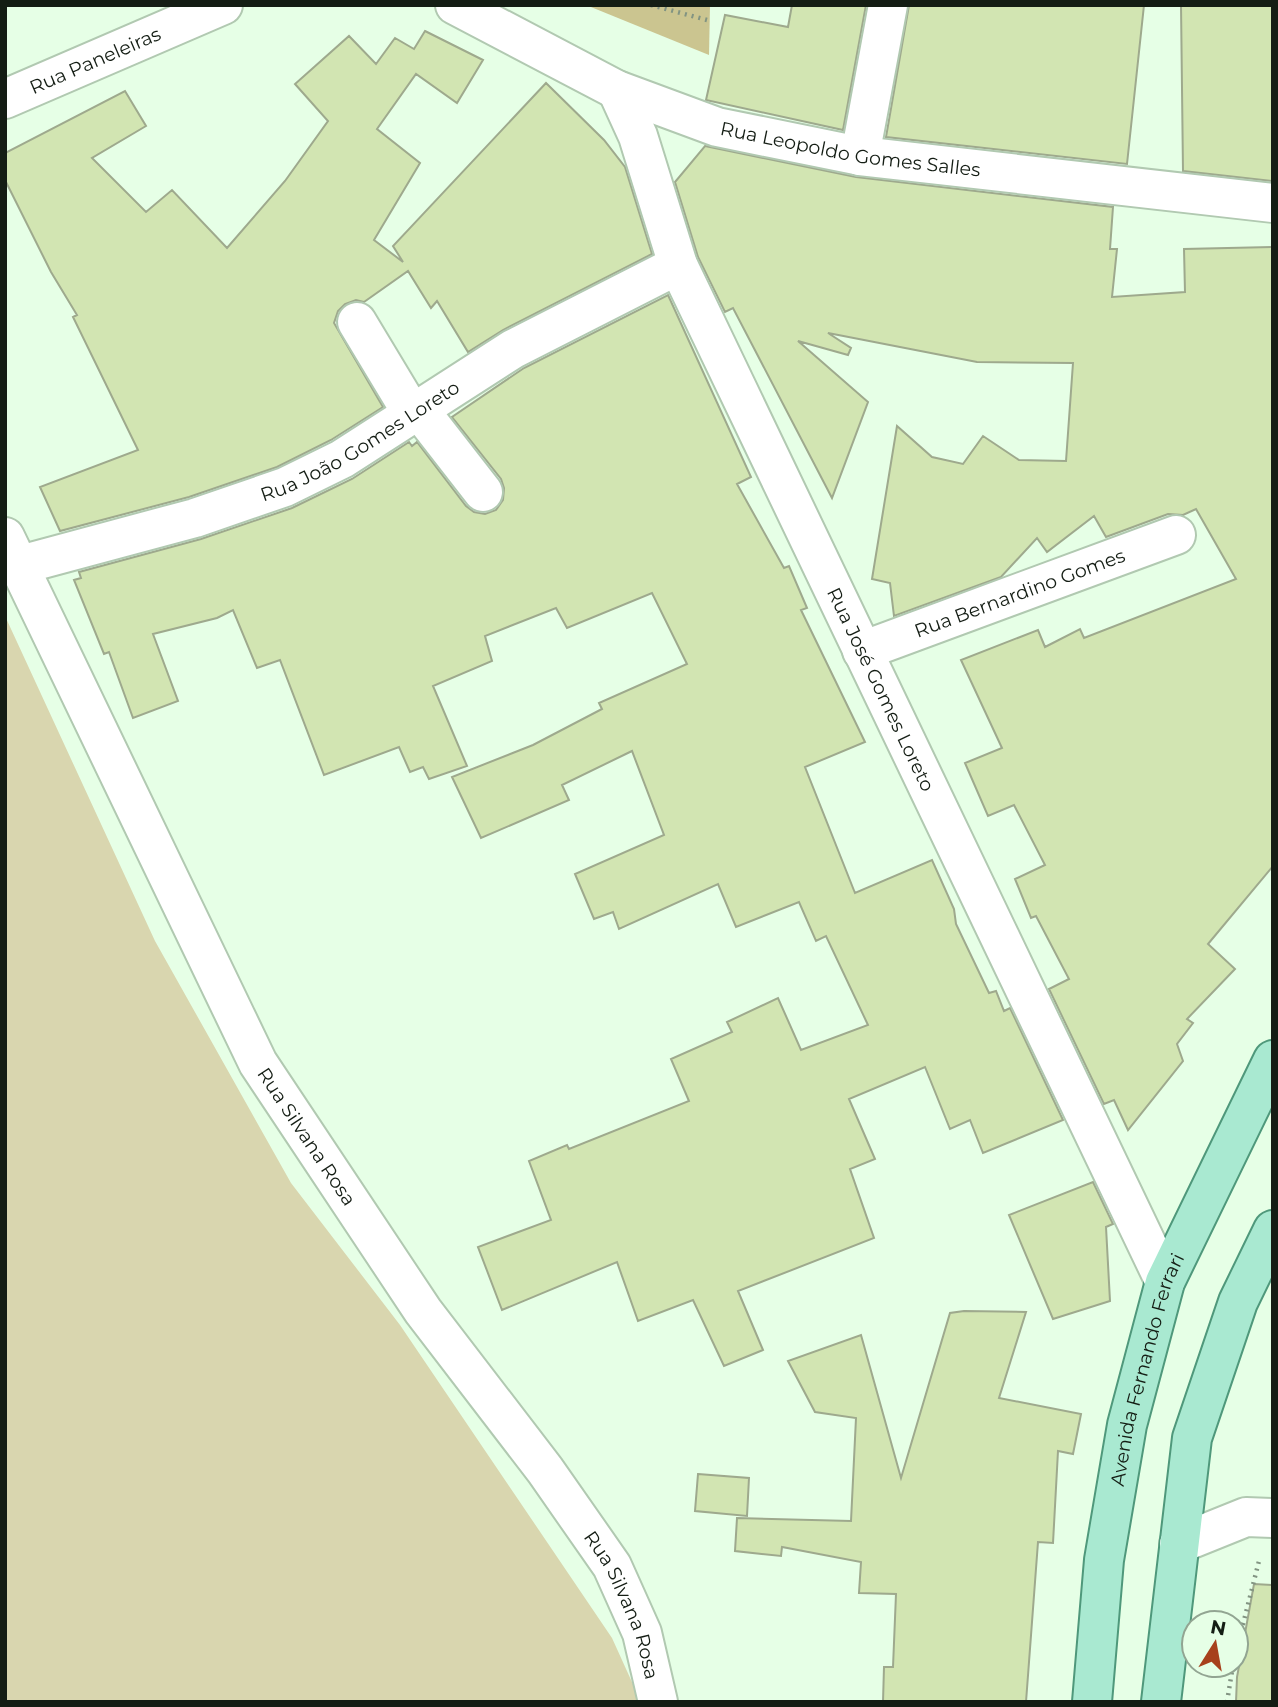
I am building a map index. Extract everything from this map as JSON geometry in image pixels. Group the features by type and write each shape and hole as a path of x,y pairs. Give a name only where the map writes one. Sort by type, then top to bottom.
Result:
{"main road":[{"name":"Avenida Fernando Ferrari","path":"1092,1702 1104,1560 1127,1425 1164,1282 1273,1060"},
{"path":"1161,1702 1192,1438 1238,1302 1273,1230"}],"street":[{"name":"Rua Paneleiras","path":"5,99 223,5"},
{"name":"Rua Leopoldo Gomes Salles","path":"455,5 617,90 718,127 860,156 1273,203"},
{"path":"860,156 888,5"},
{"name":"Rua José Gomes Loreto","path":"617,90 638,136 678,265 1164,1282"},
{"name":"Rua João Gomes Loreto","path":"13,551 195,518 285,487 342,459 513,349 678,265"},
{"path":"357,322 416,413 483,492"},
{"name":"Rua Bernardino Gomes","path":"862,651 1175,535"},
{"name":"Rua Silvana Rosa","path":"13,551 257,1063 423,1311 545,1469 612,1566 642,1633 658,1702"},
{"path":"1179,1544 1246,1517 1271,1518"}],"path":[{"path":"651,5 707,20"},
{"path":"1247,1609 1271,1518"},
{"path":"1227,1702 1231,1679"}],"shaded area":[{"path":"586,5 710,5 709,55"},
{"path":"5,616 155,941 291,1183 400,1325 612,1638 641,1702 5,1702"}],"building":[{"path":"792,5 866,5 843,130 706,100 725,15 788,27"},
{"path":"909,5 1144,5 1127,164 886,137"},
{"path":"1181,5 1273,5 1273,181 1183,171"},
{"path":"425,31 483,60 457,103 416,74 377,129 420,163 374,240 403,262 393,246 546,83 604,140 625,167 652,254 503,330 468,352 437,301 431,308 408,271 364,302 356,300 345,304 338,311 334,323 383,407 331,440 277,467 189,497 60,531 40,487 138,450 73,317 77,315 51,272 5,180 5,153 125,91 146,126 92,158 146,212 172,190 227,248 285,181 328,121 295,84 349,36 376,64 395,38 414,49"},
{"path":"705,146 856,177 1113,207 1110,249 1117,249 1112,297 1185,292 1184,249 1273,247 1273,866 1208,944 1235,969 1187,1019 1193,1023 1177,1044 1183,1061 1128,1130 1114,1100 1104,1104 1049,989 1069,979 1036,916 1031,918 1015,879 1045,865 1014,805 988,816 965,763 1002,748 961,660 1038,630 1045,647 1080,629 1084,638 1236,579 1196,509 1183,515 1168,514 1106,537 1094,516 1047,552 1037,538 1001,577 894,616 890,583 872,579 897,426 932,457 963,464 983,436 1019,460 1066,461 1073,363 977,362 828,333 851,348 848,355 798,341 868,402 832,498 733,308 725,312 698,257 675,182"},
{"path":"668,295 751,477 737,484 784,568 789,566 807,608 801,610 865,742 805,767 855,893 932,860 954,909 956,924 989,993 996,991 1004,1011 1010,1008 1063,1120 983,1153 970,1120 950,1129 925,1067 849,1099 875,1159 850,1169 874,1238 738,1291 763,1350 724,1366 693,1300 638,1321 617,1262 502,1310 478,1247 551,1220 529,1161 567,1145 569,1149 689,1101 671,1059 732,1032 727,1022 778,998 801,1050 868,1025 826,936 816,941 799,902 736,927 718,884 619,929 613,912 594,919 575,874 664,835 632,751 562,785 569,800 481,838 452,777 533,745 602,709 599,703 687,664 652,593 567,628 556,608 485,636 492,661 433,686 467,766 429,779 423,767 410,772 399,747 324,775 280,660 257,668 233,610 217,618 153,634 178,701 133,718 109,652 104,654 74,580 81,578 79,572 201,539 292,508 352,479 409,442 412,446 417,442 466,506 474,512 485,514 496,510 503,500 504,488 501,479 452,417 524,368"},
{"path":"1093,1182 1113,1224 1106,1227 1110,1301 1053,1319 1009,1215"},
{"path":"1026,1312 999,1398 1081,1414 1073,1454 1058,1451 1053,1543 1038,1542 1026,1702 883,1702 884,1667 893,1667 896,1594 859,1593 861,1562 782,1547 781,1556 735,1551 737,1518 851,1521 856,1418 815,1412 788,1361 861,1335 901,1478 950,1313"},
{"path":"698,1474 749,1478 747,1516 695,1511"},
{"path":"1254,1584 1273,1585 1273,1702 1236,1702 1237,1679 1250,1679 1249,1609"}]}
